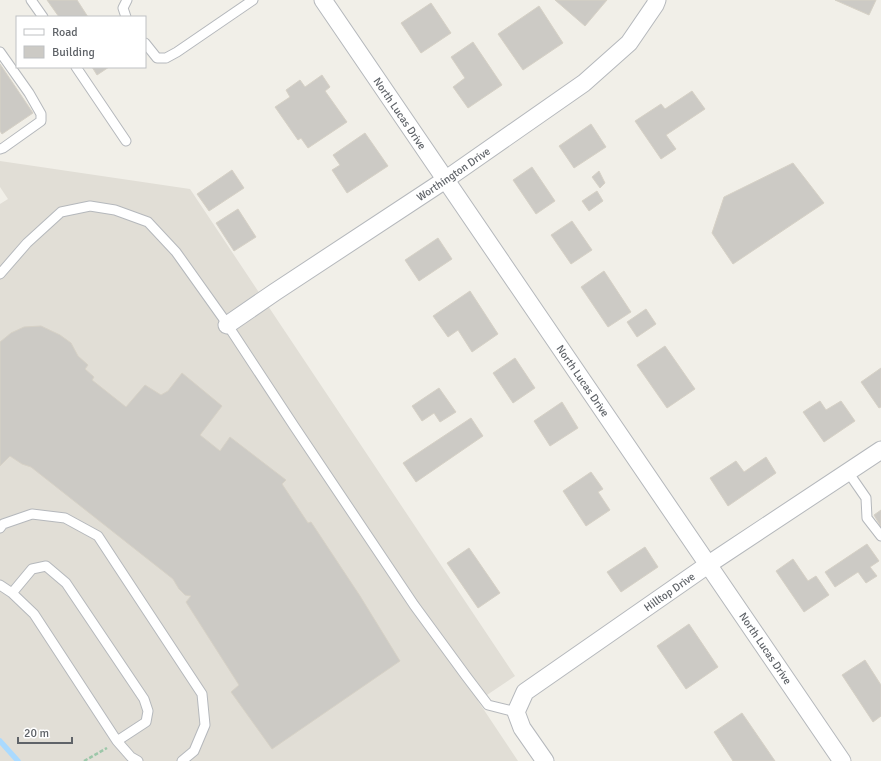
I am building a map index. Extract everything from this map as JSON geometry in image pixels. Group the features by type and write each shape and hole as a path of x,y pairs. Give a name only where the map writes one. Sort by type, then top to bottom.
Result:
{"street":[{"name":"North Lucas Drive","path":"323,0 842,761"},
{"name":"Worthington Drive","path":"227,325 445,180 587,80 629,43 657,0"},
{"name":"Hilltop Drive","path":"516,712 525,692 709,564 881,450"},
{"path":"516,712 522,728 546,761"}],"lane":[{"path":"31,0 42,16"},
{"path":"126,16 123,8 127,0"},
{"path":"146,44 157,58 166,58 253,0"},
{"path":"0,52 29,93 41,114 41,121 0,149"},
{"path":"77,68 126,141"},
{"path":"0,274 27,243 61,212 90,206 115,210 148,222 176,252 227,325 409,598 466,676 488,705 516,712"},
{"path":"848,472 866,498 867,518 881,536"},
{"path":"0,528 3,524 32,514 65,518 98,536 202,694 205,725 194,751 182,761"},
{"path":"12,593 32,569 46,566 66,583 144,698 148,711 146,722 117,741"},
{"path":"0,585 12,593 34,614 117,741 131,758 138,761"}],"path":[{"path":"84,761 117,741"}],"shaded area":[{"path":"0,161 190,189 515,676 478,701 518,761 0,761 0,204 8,199 0,187"}],"building":[{"path":"47,0 77,0 87,16 58,16"},
{"path":"555,0 607,0 585,26"},
{"path":"835,0 876,0 869,15"},
{"path":"431,3 451,33 421,53 401,23"},
{"path":"539,6 563,43 523,70 498,34"},
{"path":"473,42 502,85 468,108 453,87 465,78 451,57"},
{"path":"0,64 33,113 2,134 0,131"},
{"path":"93,68 108,68 97,75"},
{"path":"322,75 330,87 325,91 347,122 308,148 301,138 298,140 275,107 290,97 286,90 300,80 305,87"},
{"path":"692,91 705,109 666,135 676,149 661,159 635,121 661,104 665,109"},
{"path":"591,124 606,147 574,168 559,146"},
{"path":"365,133 388,166 347,193 332,170 340,165 333,155"},
{"path":"793,163 824,203 733,264 712,233 724,197"},
{"path":"532,167 555,201 536,214 513,180"},
{"path":"232,170 244,188 209,211 197,194"},
{"path":"599,171 605,183 600,188 592,177"},
{"path":"597,191 603,201 589,211 582,201"},
{"path":"238,209 256,237 234,251 216,223"},
{"path":"572,221 592,250 571,264 551,235"},
{"path":"438,238 452,259 419,281 405,260"},
{"path":"604,271 631,312 608,327 581,287"},
{"path":"470,291 498,334 472,352 458,330 448,337 433,316"},
{"path":"646,309 656,324 637,337 627,322"},
{"path":"41,326 60,335 71,343 78,356 88,365 85,369 94,377 92,380 126,407 145,385 161,395 168,391 182,373 222,406 200,435 220,451 230,437 286,480 282,484 308,523 311,522 360,596 400,661 272,749 231,692 239,685 186,602 191,596 185,595 173,579 31,467 22,464 10,456 0,466 0,342 11,333 24,327"},
{"path":"665,346 695,389 667,408 637,365"},
{"path":"515,358 535,388 513,403 493,373"},
{"path":"881,368 881,407 879,408 861,382"},
{"path":"439,388 456,412 440,422 434,413 422,421 412,406"},
{"path":"820,401 826,410 841,401 855,421 824,442 803,412"},
{"path":"562,402 578,428 550,446 534,421"},
{"path":"471,418 483,436 416,482 403,463"},
{"path":"766,457 776,473 728,506 710,478 736,461 744,472"},
{"path":"591,472 603,489 598,492 610,510 586,526 563,491"},
{"path":"881,510 881,527 874,515"},
{"path":"867,544 879,561 870,567 877,576 866,583 858,572 835,587 825,572"},
{"path":"645,547 658,567 621,592 607,572"},
{"path":"469,548 500,593 478,608 447,563"},
{"path":"793,559 808,581 816,576 829,595 804,612 776,571"},
{"path":"689,624 718,667 686,689 657,646"},
{"path":"865,660 881,685 881,716 873,722 842,675"},
{"path":"742,713 775,761 733,761 714,732"}],"waterway":[{"path":"0,741 18,761"}]}
